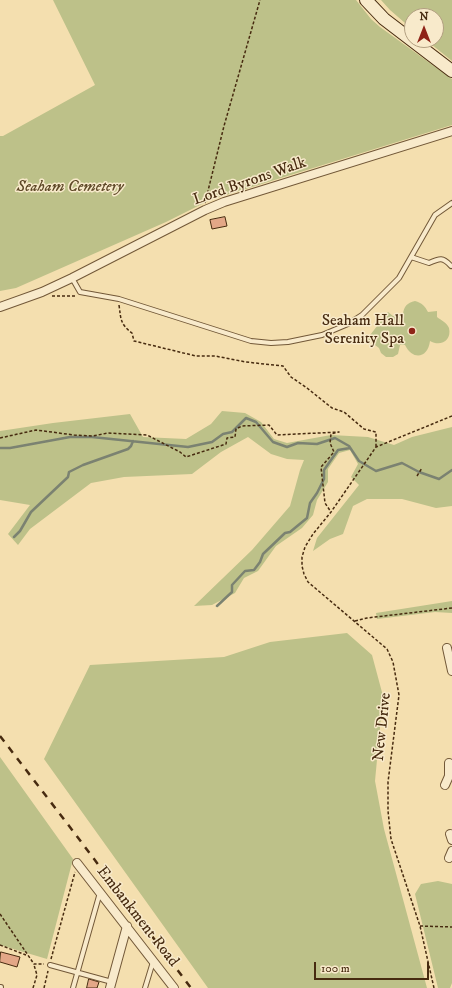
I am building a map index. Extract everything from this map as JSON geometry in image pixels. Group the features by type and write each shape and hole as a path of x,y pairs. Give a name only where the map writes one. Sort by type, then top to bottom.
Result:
{"main road":[{"path":"366,0 384,20 452,71"}],"street":[{"name":"Lord Byrons Walk","path":"0,307 42,292 72,278 205,210 224,202 452,131"},
{"path":"447,648 452,668"},
{"path":"445,785 451,777 448,763"},
{"name":"Embankment Road","path":"77,864 174,988"},
{"path":"111,985 127,926"}],"lane":[{"path":"72,278 80,292 119,299 251,342 288,342 322,335 348,324 362,315 399,278 435,215 452,203"},
{"path":"411,258 429,263 436,259 442,259 451,266"},
{"path":"73,988 101,893"},
{"path":"145,988 154,962"},
{"path":"50,965 77,972 111,985"}],"path":[{"path":"205,210 204,204 224,126 260,0"},
{"path":"42,292 48,297 79,296"},
{"path":"119,303 121,322 132,332 134,341 196,356 215,356 246,362 283,366 291,377 332,408 344,412 364,429 376,432 376,447 452,416"},
{"path":"0,438 36,430 93,436 108,433 147,435 180,452 186,457 226,444 227,438 235,437 236,429 242,426 269,424 277,435 339,432 331,434 330,443 334,452 321,467 325,502 331,512"},
{"name":"New Drive","path":"376,447 331,512 313,534 305,547 302,557 302,566 308,582 387,649 393,662 399,695 388,782 388,811 391,839 420,926 434,988"},
{"path":"417,476 422,468"},
{"path":"355,621 367,618 452,608"},
{"path":"44,988 77,864"},
{"path":"0,914 34,964 37,975 33,988"},
{"path":"420,926 452,927"},
{"path":"0,945 27,955"},
{"path":"34,964 50,965"}],"green space":[{"name":"Seaham Cemetery","path":"53,0 356,0 371,19 404,44 404,48 409,48 452,79 452,125 210,200 166,222 16,288 0,291 0,136 3,136 95,85"},
{"path":"381,0 452,0 452,61 436,48 444,48 444,8 404,8 404,22"},
{"name":"Seaham Hall Serenity Spa","path":"415,301 423,305 428,312 437,311 437,317 449,328 449,336 444,342 441,343 434,343 430,341 429,347 423,354 420,355 412,354 405,345 400,345 398,354 393,357 386,357 381,353 379,348 367,339 388,312 393,316 403,314 406,305"},
{"path":"222,411 245,413 261,422 274,439 287,443 331,435 368,437 394,445 412,437 452,427 452,506 436,508 402,499 367,499 353,506 343,534 330,539 313,551 317,538 359,485 351,477 358,464 350,450 339,453 328,469 328,482 317,500 313,515 302,528 276,546 258,571 244,578 235,593 212,605 194,606 252,550 290,506 304,460 287,459 271,454 248,437 221,452 192,474 124,477 91,483 30,529 18,545 8,534 30,505 0,500 0,431 130,414 143,437 186,439 211,424"},
{"path":"452,601 452,613 435,612 377,619 376,613"},
{"path":"347,633 372,655 383,696 375,781 384,829 427,988 208,988 44,759 90,665 224,657 270,642"},
{"path":"0,757 73,859 47,959 0,945"},
{"path":"438,881 452,884 452,983 450,988 438,988 415,894 421,884"}],"building":[{"path":"225,217 227,226 212,229 210,220"},
{"path":"1,952 20,957 17,967 0,962"},
{"path":"89,979 99,982 97,988 87,988"}],"waterway":[{"path":"0,448 10,448 70,437 92,437 188,447 212,442 223,434 232,432 246,418 256,422 273,442 287,447 298,443 317,444 335,438 349,446 359,461 376,471 402,463 419,472 439,479 452,470"},
{"path":"14,537 20,531 31,512 68,477 69,472 83,465 128,449 133,441"},
{"path":"217,606 232,592 232,585 245,571 254,570 260,562 263,554 285,533 290,532 307,518 310,503 324,479 324,470 338,450 350,448"}],"railway":[{"path":"0,736 191,988"}],"place":[{"name":"Seaham Hall Serenity Spa","path":"412,331"}]}
